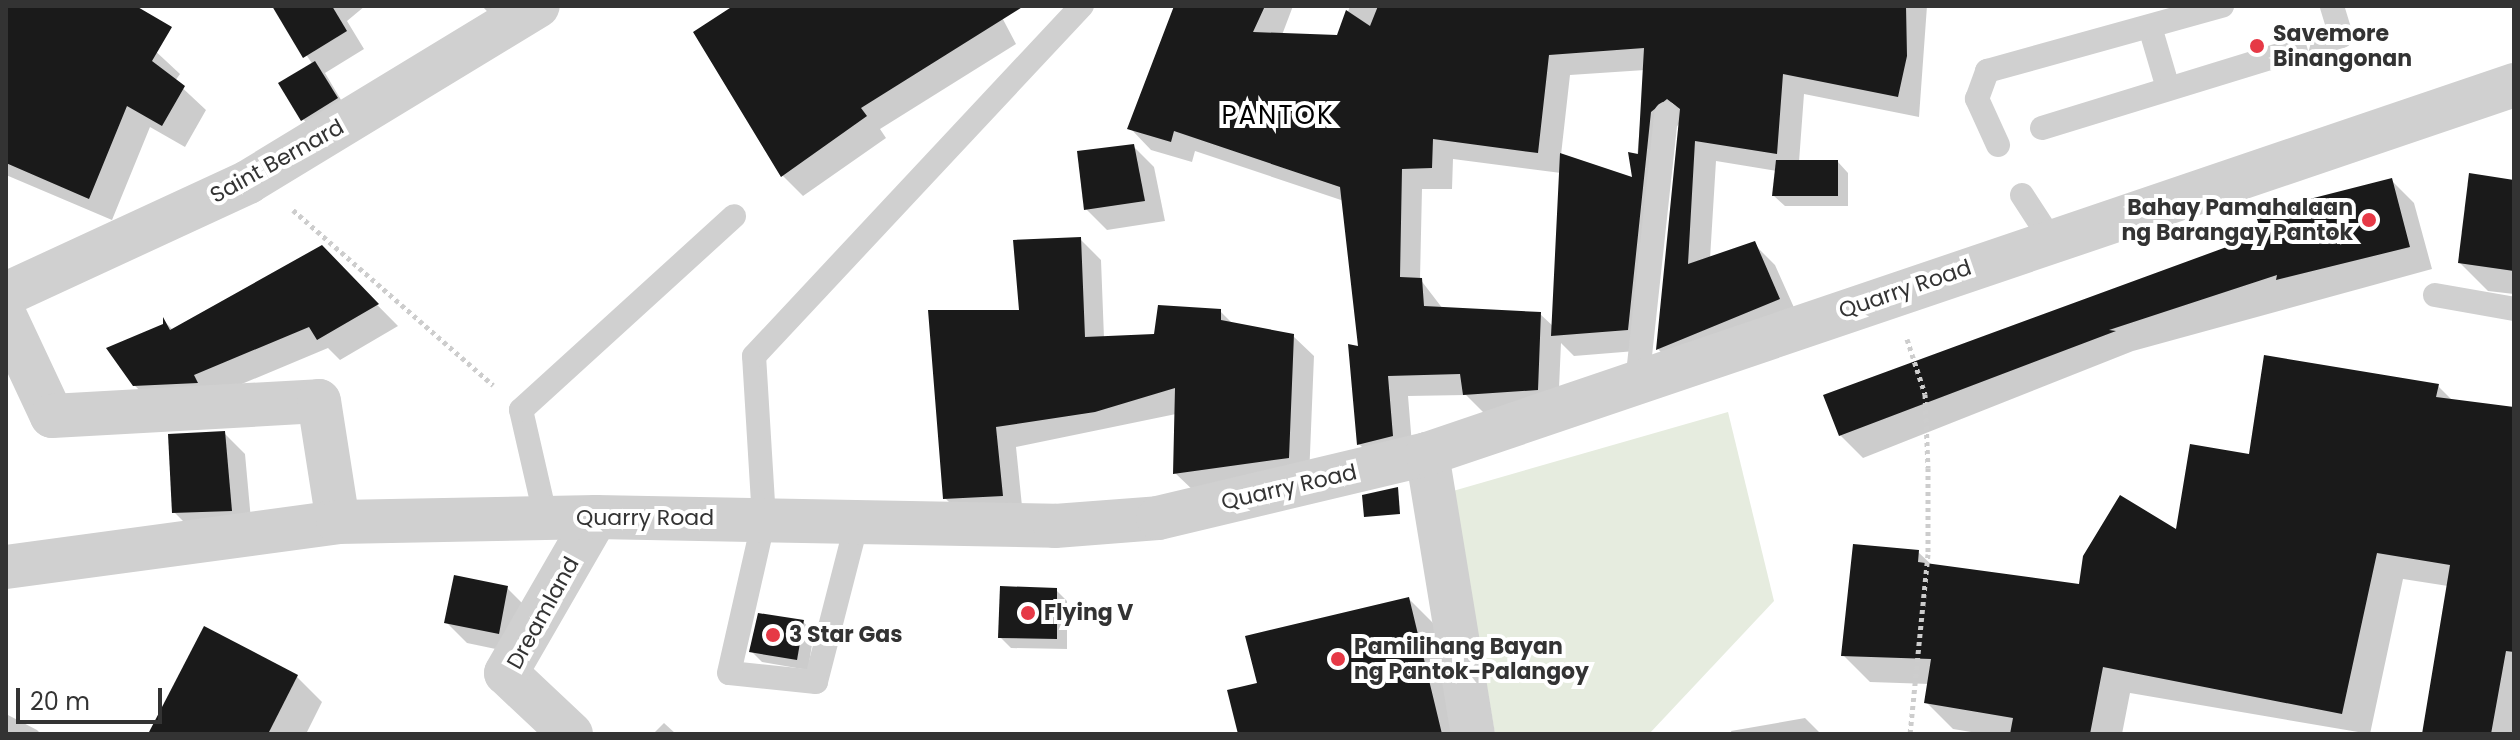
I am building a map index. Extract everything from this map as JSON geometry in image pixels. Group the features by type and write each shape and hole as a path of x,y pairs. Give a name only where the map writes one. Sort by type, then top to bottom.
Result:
{"street":[{"name":"Saint Bernard","path":"6,294 263,173 538,6"},
{"name":"Quarry Road","path":"6,567 338,522 596,517 1055,526 1158,518 1427,454 2050,238 2514,85"},
{"path":"6,318 52,416 319,401 338,522"},
{"path":"1427,454 1473,734"},
{"name":"Dreamland","path":"571,734 506,673 596,517"}],"lane":[{"path":"857,522 816,682 729,673 764,519 754,356 1082,6"},
{"path":"1998,145 1977,99 1987,71 2222,6"},
{"path":"2042,128 2341,36 2332,6"},
{"path":"2150,27 2168,88"},
{"path":"1637,383 1666,114"},
{"path":"2022,195 2050,238"},
{"path":"546,519 521,410 734,216"},
{"path":"2435,295 2514,309"}],"path":[{"path":"263,173 285,203 521,410"},
{"path":"1892,294 1925,394 1928,554 1910,734"}],"shaded area":[{"path":"1728,412 1774,601 1649,734 1495,734 1453,491"}],"building":[{"path":"6,6 136,6 172,27 152,61 185,86 162,126 127,106 89,199 6,163"},
{"path":"272,6 332,6 347,31 303,58"},
{"path":"733,6 1024,6 861,108 867,116 781,177 693,32"},
{"path":"1174,6 1265,6 1253,32 1337,35 1346,10 1370,26 1378,6 1906,6 1907,56 1898,97 1783,74 1777,154 1695,141 1688,264 1755,241 1780,299 1656,350 1680,109 1667,99 1651,112 1628,330 1551,336 1560,153 1632,177 1628,152 1638,154 1644,48 1549,55 1538,153 1433,139 1432,168 1402,169 1400,277 1422,278 1424,306 1541,312 1538,390 1463,395 1460,374 1388,376 1393,436 1357,445 1348,344 1358,346 1340,187 1174,131 1171,142 1127,129"},
{"path":"315,61 338,98 301,121 278,83"},
{"path":"1134,144 1145,201 1084,210 1077,151"},
{"path":"1776,160 1838,160 1838,196 1772,196"},
{"path":"2469,173 2514,180 2514,271 2458,263"},
{"path":"2392,178 2410,247 2276,280 2277,275 2109,330 2116,331 1839,436 1823,395 2262,234 2255,213"},
{"path":"1081,237 1085,337 1154,334 1158,305 1221,309 1221,320 1294,334 1289,458 1173,474 1175,388 1095,412 996,427 1003,496 943,499 928,310 1019,310 1013,240"},
{"path":"322,245 379,304 317,340 309,327 194,375 198,383 133,386 106,348 163,324 163,317 170,330"},
{"path":"2264,355 2439,384 2436,397 2514,407 2514,652 2506,651 2491,734 2422,734 2450,565 2377,553 2342,714 2103,667 2090,734 2010,734 2013,718 1924,703 1931,659 1841,656 1853,544 1919,550 1918,562 2079,584 2083,556 2120,495 2176,529 2190,444 2249,454"},
{"path":"225,431 232,511 172,513 168,434"},
{"path":"1398,487 1400,514 1364,517 1362,495"},
{"path":"454,575 508,586 499,634 444,623"},
{"name":"Flying V","path":"1000,586 1057,588 1057,639 998,638"},
{"name":"Pamilihang Bayan ng Pantok-Palangoy","path":"1409,597 1442,734 1238,734 1227,690 1257,683 1245,636"},
{"name":"3 Star Gas","path":"758,613 804,620 797,660 749,652"},
{"path":"204,626 298,675 268,734 148,734"}],"place":[{"name":"Savemore Binangonan","path":"2257,46"},
{"name":"Bahay Pamahalaan ng Barangay Pantok","path":"2369,220"},
{"name":"Flying V","path":"1028,613"},
{"name":"3 Star Gas","path":"773,635"},
{"name":"Pamilihang Bayan ng Pantok-Palangoy","path":"1338,659"}],"district":[{"name":"PANTOK","path":"1278,116"}]}
